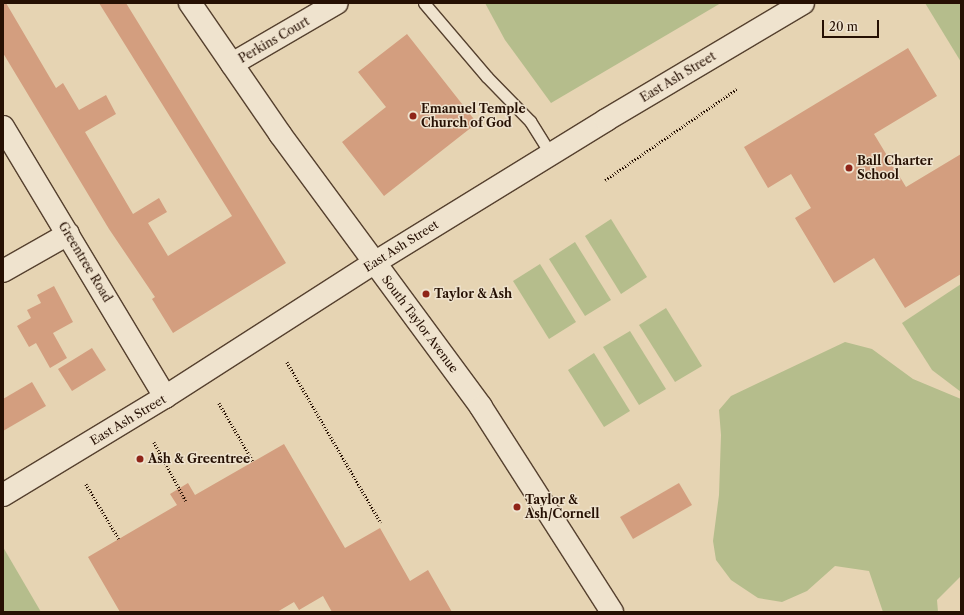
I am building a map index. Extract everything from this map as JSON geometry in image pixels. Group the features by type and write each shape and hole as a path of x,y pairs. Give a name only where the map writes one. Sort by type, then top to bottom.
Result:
{"street":[{"name":"South Taylor Avenue","path":"190,3 374,263 481,407 612,612"},
{"name":"Perkins Court","path":"232,64 337,3"},
{"name":"East Ash Street","path":"3,495 165,397 374,263 550,154 804,3"},
{"name":"Greentree Road","path":"3,127 165,397"},
{"path":"3,271 68,234"}],"lane":[{"path":"424,3 487,77 530,121 550,154"}],"path":[{"path":"605,180 737,89"},
{"path":"287,362 381,523"},
{"path":"219,403 253,461"},
{"path":"154,442 186,500"},
{"path":"86,484 118,539"}],"green space":[{"path":"485,3 721,3 551,103 505,40"},
{"path":"925,3 961,3 961,62"},
{"path":"611,219 647,277 621,294 585,236"},
{"path":"575,242 611,300 585,316 549,259"},
{"path":"540,264 576,322 549,339 513,281"},
{"path":"961,284 961,392 932,370 902,323"},
{"path":"666,308 702,366 675,382 639,325"},
{"path":"630,331 666,389 639,405 603,347"},
{"path":"845,342 872,349 913,379 961,399 961,576 937,600 938,612 883,612 869,571 835,566 807,591 782,602 758,598 731,580 716,560 713,541 719,495 721,435 719,410 731,396"},
{"path":"594,353 630,411 604,427 568,370"},
{"path":"3,547 41,612 3,612"}],"building":[{"path":"3,3 6,3 56,88 63,83 79,110 106,95 116,114 85,132 133,214 159,198 167,212 148,223 168,256 232,216 99,3 126,3 286,263 173,333 152,299 155,297 109,229 3,53"},
{"path":"407,34 477,123 384,196 342,142 386,107 358,72"},
{"path":"908,48 937,96 874,134 906,187 961,154 961,274 905,308 874,258 834,283 795,218 811,208 791,174 768,188 744,147"},
{"path":"54,286 73,322 53,333 67,358 50,368 36,343 29,347 17,326 31,318 27,310 41,303 37,295"},
{"path":"92,348 106,370 72,391 58,369"},
{"path":"32,382 46,406 3,431 3,399"},
{"path":"284,444 345,548 380,528 410,581 428,570 452,612 332,612 323,596 299,610 294,602 277,612 120,612 88,557 177,505 170,494 188,483 195,495"},
{"path":"679,483 692,505 633,539 620,517"}],"place":[{"name":"Emanuel Temple Church of God","path":"413,116"},
{"name":"Ball Charter School","path":"849,168"},
{"name":"Taylor & Ash","path":"426,294"},
{"name":"Ash & Greentree","path":"140,459"},
{"name":"Taylor & Ash/Cornell","path":"517,507"}]}
